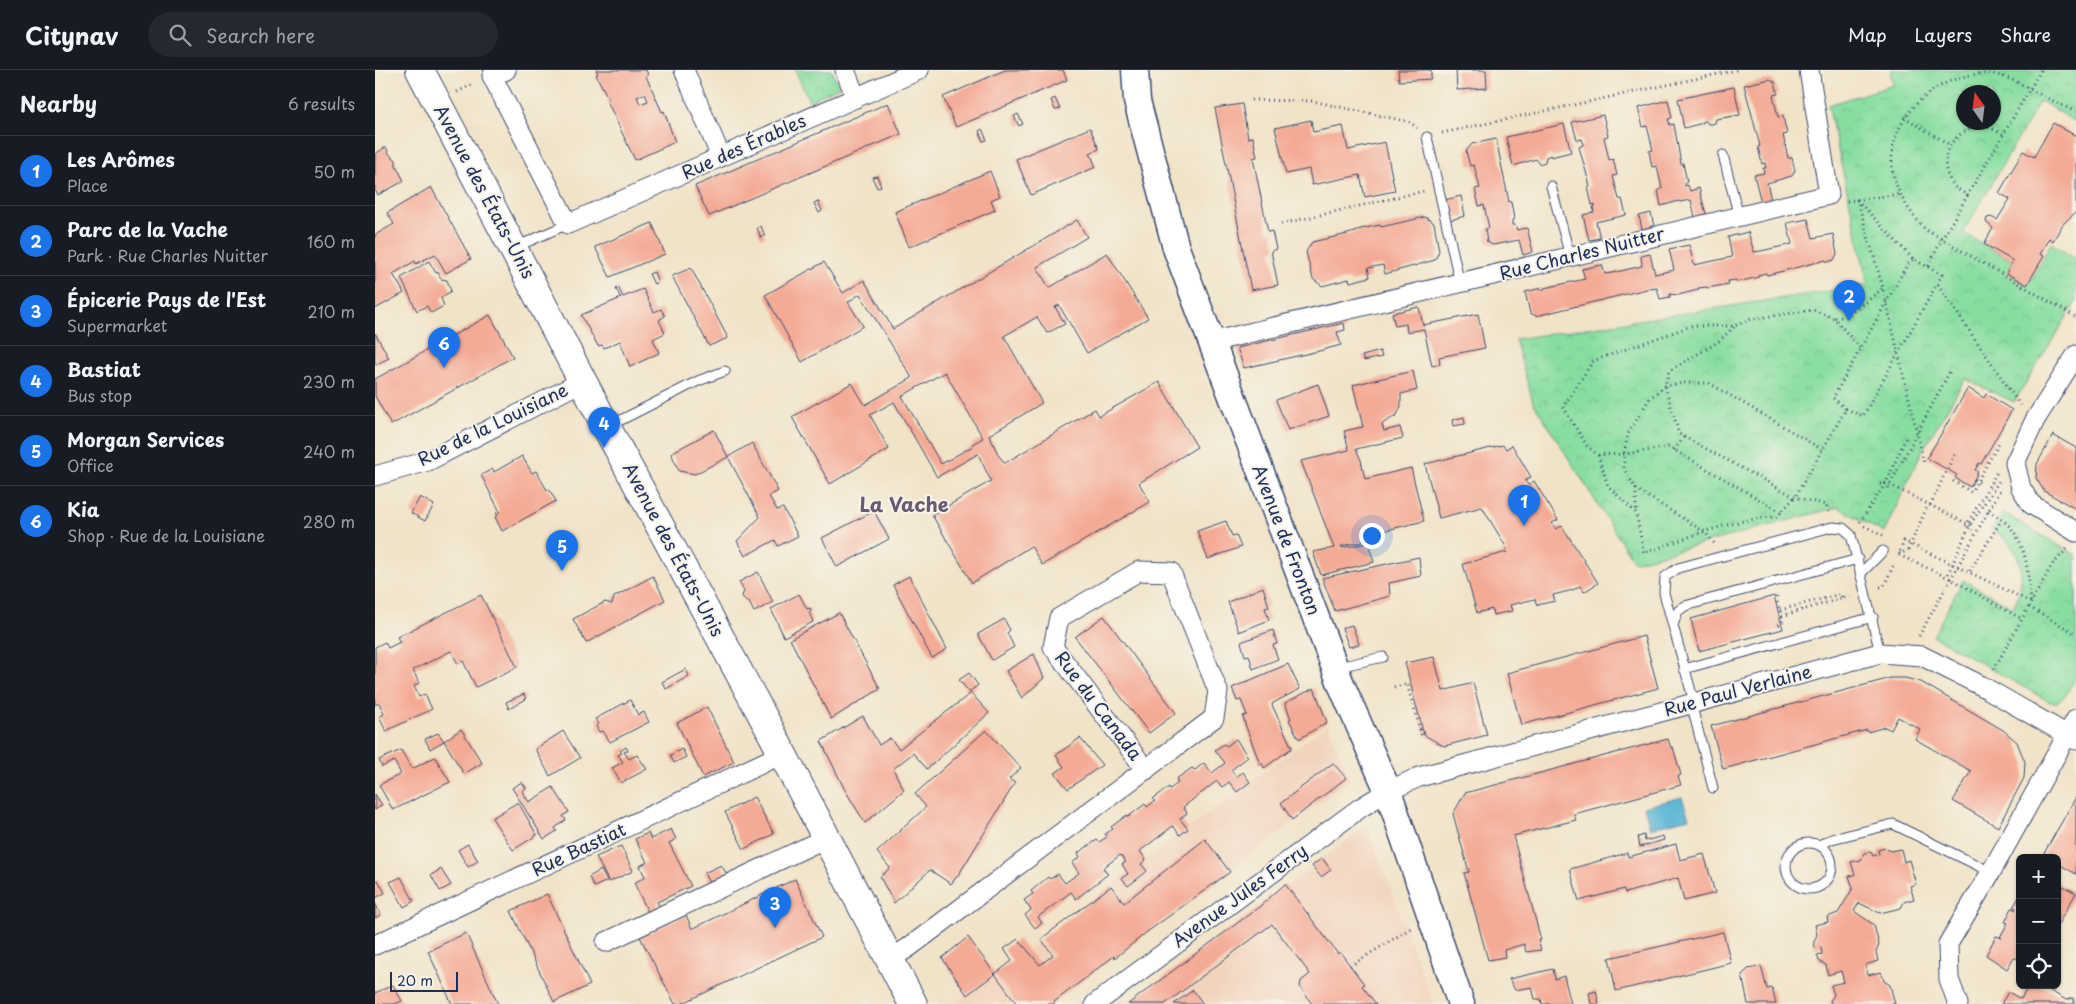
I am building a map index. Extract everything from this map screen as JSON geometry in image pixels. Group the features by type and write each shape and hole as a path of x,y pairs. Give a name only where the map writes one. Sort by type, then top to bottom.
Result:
{"main road":[{"name":"Avenue des États-Unis","path":"420,70 607,428 782,754 913,1004"}],"street":[{"path":"685,70 721,157"},
{"path":"845,70 856,98"},
{"name":"Rue des Érables","path":"568,224 919,70"},
{"name":"Avenue de Fronton","path":"1135,70 1137,101 1176,248 1335,668 1387,791 1461,1004"},
{"path":"1809,70 1829,195"},
{"path":"499,73 568,224"},
{"name":"Rue Charles Nuitter","path":"1211,342 1829,195"},
{"path":"2073,539 2031,504 2021,488 2015,463 2024,440 2035,420 2076,355"},
{"name":"Rue de la Louisiane","path":"377,473 428,461 583,381"},
{"name":"Rue du Canada","path":"890,959 916,942 1146,770 1214,718 1218,691 1171,572 1139,571 1059,618 1053,647 1146,770"},
{"name":"Rue Paul Verlaine","path":"1387,791 1419,777 1880,653 1923,656 2073,731"},
{"path":"1958,1004 1949,979 1948,944 2073,731"},
{"name":"Rue Bastiat","path":"375,945 782,754"},
{"name":"Avenue Jules Ferry","path":"1095,1004 1360,808 1387,791"},
{"path":"606,942 826,838"}],"lane":[{"path":"1427,136 1460,284"},
{"path":"1723,154 1739,217"},
{"path":"1551,186 1570,256"},
{"path":"513,248 568,224"},
{"path":"607,428 698,381 725,371"},
{"path":"1713,788 1664,593 1665,578 1678,568 1832,527 1843,528 1851,536 1858,559 1880,653"},
{"path":"1861,574 1883,551"},
{"path":"1673,627 1675,616 1685,606 1858,559"},
{"path":"1684,669 1873,617"},
{"path":"1335,668 1383,657"},
{"path":"1819,845 1830,857 1831,873 1822,886 1814,889 1799,887 1788,877 1786,863 1788,856 1798,846 1812,843 1819,845 1893,824 1991,872"}],"path":[{"path":"1251,100 1312,101 1410,122 1427,136 1737,70"},
{"path":"1928,267 1942,239 2005,135 2041,70"},
{"path":"436,101 499,73"},
{"path":"2076,112 2031,90 2016,80 1992,74 1963,75 1940,83 1919,98 1905,118 1895,142 1893,168 1900,194 1911,214 1926,230 2076,317"},
{"path":"1905,118 1950,145"},
{"path":"1968,196 1955,187 1947,172 1946,156 1950,145 1959,134 1972,129 1988,127 2005,135"},
{"path":"1281,224 1438,188"},
{"path":"1829,195 1848,201 1900,194"},
{"path":"1857,199 1913,259 1942,275 1899,355 1863,416 1846,409 1833,398 1886,302 1913,259"},
{"path":"1857,199 1883,288 1924,463"},
{"path":"1938,284 2015,400 2035,420"},
{"path":"1636,513 1609,486 1598,455 1587,446 1563,407 1593,361 1691,326 1734,326 1751,319 1813,310 1834,318 1842,317 1883,288"},
{"path":"1834,318 1860,348"},
{"path":"1734,326 1718,342 1669,371 1665,386 1679,434 1795,497 1826,505 1828,511"},
{"path":"1888,488 1951,370"},
{"path":"1714,543 1705,532 1636,489 1624,469 1623,454 1628,434 1650,398 1665,386 1685,383 1709,384 1823,450"},
{"path":"1636,489 1636,513 1644,553 1705,532 1763,517 1777,517 1795,497 1846,409"},
{"path":"1968,497 2007,430 2024,440"},
{"path":"1857,526 1886,483 1907,435"},
{"path":"1674,450 1683,437"},
{"path":"1598,455 1669,448 1781,512"},
{"path":"1884,572 1900,554 1908,550 1956,451"},
{"path":"1909,654 2015,463"},
{"path":"1953,481 1971,492"},
{"path":"1948,574 1970,525 1999,481"},
{"path":"1880,484 1886,483 1928,506 1970,525 1973,530"},
{"path":"1988,511 2007,524 2022,546 2027,566 2031,602"},
{"path":"1970,571 2001,521"},
{"path":"1984,687 2052,565 2073,539"},
{"path":"1875,589 1884,586 1904,541 1970,571 2031,602"},
{"path":"1900,554 1951,579 2022,619"},
{"path":"1780,610 1841,594 1842,598"},
{"path":"1782,616 1859,594"},
{"path":"1771,632 1783,621 1776,596"},
{"path":"2029,607 2076,634"},
{"path":"1394,687 1407,684 1422,737"},
{"path":"1350,966 1405,930"}],"shaded area":[{"path":"1328,724 1350,780 1230,870 1230,872 1147,932 1053,1004 954,1004"},
{"path":"1367,825 1433,1004 1128,1004 1259,907 1285,884 1286,886"}],"green space":[{"path":"795,70 832,70 839,87 809,101"},
{"path":"1890,70 2076,70 2076,122 2040,101 1963,233 2013,261 2007,273 2027,285 2051,243 2076,259 2076,302 2014,402 1965,379 1921,453 1884,533 1838,507 1634,562 1533,402 1515,339 1868,285 1828,105 1893,85"},
{"path":"2005,513 2076,555 2076,677 2065,696 2057,702 2050,702 1933,636 1963,580 2013,608 2020,585 2020,563 2010,544 1991,529"}],"water":[{"path":"1682,797 1689,818 1650,828 1644,807"}],"building":[{"path":"596,70 646,70 648,75 646,76 662,112 664,111 675,142 635,160 607,101 609,100 596,75 598,74","holes":["645,94 648,101 640,104 637,97"]},
{"path":"1005,70 1063,70 1067,80 956,127 943,97"},
{"path":"1398,70 1431,70 1431,79 1399,81"},
{"path":"1456,70 1486,70 1487,88 1457,90"},
{"path":"1770,79 1775,82 1778,94 1773,95 1778,117 1783,116 1787,134 1783,135 1788,158 1792,158 1795,171 1792,176 1767,183 1771,200 1761,202 1754,175 1764,173 1763,168 1766,168 1765,163 1762,164 1758,147 1760,146 1744,85"},
{"path":"1734,87 1740,115 1716,119 1715,123 1712,124 1703,121 1703,123 1684,128 1678,99"},
{"path":"1055,98 1060,109 1055,110 1051,100"},
{"path":"1668,100 1672,118 1668,119 1670,125 1674,124 1681,164 1683,163 1687,182 1685,186 1688,185 1690,191 1699,188 1706,214 1695,217 1691,200 1661,206 1658,190 1662,189 1657,166 1652,167 1649,151 1653,150 1647,126 1643,127 1638,108"},
{"path":"888,103 901,134 709,216 695,186"},
{"path":"1242,104 1248,138 1253,137 1257,157 1253,158 1268,232 1272,231 1276,249 1271,251 1278,285 1251,290 1215,108"},
{"path":"1018,114 1023,124 1019,126 1014,116"},
{"path":"1603,115 1608,136 1604,137 1609,160 1613,159 1617,175 1613,176 1619,199 1622,199 1626,215 1596,222 1600,238 1589,240 1583,215 1594,212 1593,207 1595,207 1595,204 1592,205 1588,187 1590,186 1579,147 1583,145 1582,139 1577,140 1572,122"},
{"path":"1311,120 1313,132 1343,126 1348,150 1385,142 1395,191 1365,197 1360,175 1312,185 1309,169 1286,174 1275,128"},
{"path":"2053,123 2076,136 2076,212 2063,224 2053,241 2049,238 2040,254 2044,256 2027,285 2006,273 2013,261 1984,244 1993,228 1986,222 1987,218 1991,217 1997,220 2010,199 1999,193 2023,151 2034,157"},
{"path":"1564,124 1571,152 1551,157 1551,155 1546,157 1545,162 1540,164 1536,159 1513,166 1506,137"},
{"path":"1090,128 1099,149 1090,153 1096,167 1031,195 1016,159"},
{"path":"982,129 987,140 983,141 979,131"},
{"path":"1496,139 1509,202 1511,202 1514,219 1512,220 1512,225 1515,225 1517,230 1527,228 1533,252 1523,255 1519,240 1493,245 1487,242 1485,229 1489,228 1484,205 1479,206 1475,189 1480,188 1474,165 1470,166 1466,151 1472,144"},
{"path":"386,147 389,154 396,160 396,165 404,181 378,195 375,190 375,154"},
{"path":"990,171 1000,196 991,200 995,210 909,247 895,212"},
{"path":"877,176 881,186 877,188 872,177"},
{"path":"431,187 471,259 446,273 435,254 416,264 415,261 393,274 404,293 375,309 375,235 394,224 387,213"},
{"path":"1461,196 1465,216 1450,220 1445,200"},
{"path":"818,201 822,211 819,213 814,203"},
{"path":"1651,213 1654,226 1642,229 1639,216"},
{"path":"1425,217 1434,223 1439,251 1435,260 1385,274 1383,265 1368,268 1370,277 1350,282 1349,279 1322,286 1313,279 1306,252 1312,242 1356,232 1356,230 1380,225 1381,227"},
{"path":"1808,219 1813,238 1833,234 1837,254 1834,260 1827,262 1826,260 1767,275 1766,273 1758,275 1759,277 1737,282 1736,280 1728,281 1729,284 1698,288 1698,290 1678,295 1670,294 1670,297 1660,299 1657,288 1651,288 1536,316 1530,313 1525,292 1541,288 1541,291 1544,288 1585,279 1582,269 1602,265 1605,274 1612,273 1642,266 1641,256 1650,254 1655,274 1674,270 1669,249 1689,245 1694,265 1732,257 1728,237 1748,232 1754,252 1761,251 1792,244 1787,223"},
{"path":"1077,220 1087,237 1037,267 1049,288 1107,253 1148,318 1087,353 1059,305 1055,307 1065,324 1047,333 1037,317 1004,336 1042,403 989,435 999,456 1005,463 1095,409 1099,416 1159,382 1197,447 1139,483 1150,502 1042,565 1031,546 972,583 932,515 991,481 978,454 937,477 894,402 870,415 889,449 830,484 792,417 852,383 865,405 912,378 860,294 848,302 863,326 802,362 765,295 824,262 843,293 864,280 893,329","holes":["945,372 983,438 972,444 973,446 941,464 902,396"]},
{"path":"652,223 665,254 610,277 595,247"},
{"path":"761,226 765,236 761,238 757,228"},
{"path":"429,261 441,279 447,280 451,291 441,298 444,306 431,313 427,306 417,311 401,278"},
{"path":"691,268 728,338 709,346 672,276"},
{"path":"654,272 658,282 654,284 649,274"},
{"path":"618,287 623,297 643,289 654,312 661,309 665,316 659,320 665,333 653,339 659,353 630,367 620,341 604,348 602,345 598,346 581,315 621,298 616,289"},
{"path":"1419,307 1423,325 1478,314 1485,348 1439,357 1440,364 1432,366 1424,329 1407,332 1406,324 1395,326 1392,313"},
{"path":"490,315 513,357 391,425 375,396 375,379"},
{"path":"1344,323 1345,330 1337,332 1341,345 1319,351 1244,368 1237,348"},
{"path":"375,333 389,358 375,365"},
{"path":"1380,351 1382,357 1364,361 1362,356"},
{"path":"1413,371 1417,390 1401,394 1401,406 1397,415 1382,424 1384,431 1400,427 1403,438 1356,449 1361,460 1365,479 1411,468 1424,521 1362,536 1363,542 1341,546 1342,548 1368,543 1374,562 1321,575 1313,552 1334,548 1301,461 1349,450 1344,431 1363,427 1353,385"},
{"path":"1318,384 1329,416 1288,430 1276,400"},
{"path":"1968,388 1984,398 1986,394 2012,410 1981,464 1979,463 1975,470 1978,472 1970,487 1955,478 1957,475 1927,458"},
{"path":"1464,417 1465,424 1453,426 1452,420"},
{"path":"714,430 728,457 695,474 679,471 671,453"},
{"path":"2053,435 2076,448 2076,509 2044,491 2036,478 2037,464"},
{"path":"752,443 778,491 769,496 777,510 783,508 798,536 778,546 775,540 745,556 737,541 760,517 728,457"},
{"path":"1503,445 1506,449 1512,445 1531,477 1525,481 1528,485 1534,481 1558,520 1552,523 1556,529 1562,526 1598,583 1584,592 1580,586 1573,590 1553,595 1555,601 1537,605 1535,599 1510,605 1512,611 1493,615 1492,609 1477,613 1463,564 1507,552 1505,545 1482,507 1439,518 1425,464"},
{"path":"522,456 532,473 536,471 556,501 502,531 495,517 498,516 496,513 500,512 481,475 493,469 494,472"},
{"path":"420,497 434,505 425,521 411,513"},
{"path":"874,511 889,539 837,567 822,538"},
{"path":"1226,521 1232,536 1236,535 1241,547 1208,559 1197,531"},
{"path":"1419,557 1421,576 1389,583 1390,596 1335,611 1322,578"},
{"path":"758,572 773,602 754,612 749,602 745,601 742,596 744,591 739,582"},
{"path":"653,576 665,600 586,643 573,619 605,602 612,604 614,597"},
{"path":"909,576 947,649 932,658 893,585"},
{"path":"1263,587 1269,607 1265,608 1269,620 1239,632 1228,602"},
{"path":"799,594 807,609 810,608 811,611 809,612 813,622 784,637 771,609"},
{"path":"481,595 517,667 476,687 463,661 458,664 451,651 413,670 419,683 414,686 419,697 425,694 432,709 386,731 379,717 384,714 379,703 375,705 375,647 385,642 388,648 400,642 397,637"},
{"path":"1774,596 1783,629 1699,651 1691,619"},
{"path":"839,613 880,689 831,719 790,639"},
{"path":"1104,616 1176,713 1149,733 1075,637"},
{"path":"1004,619 1010,630 1007,633 1014,647 992,660 978,634"},
{"path":"1352,625 1359,644 1349,647 1342,628"},
{"path":"1273,630 1277,644 1273,645 1278,659 1253,669 1249,655 1245,656 1241,642"},
{"path":"1644,636 1658,688 1521,725 1507,673"},
{"path":"1034,654 1044,678 1022,698 1006,671"},
{"path":"1434,657 1443,691 1473,683 1487,735 1444,746 1424,735 1405,663"},
{"path":"1288,664 1300,689 1272,705 1292,748 1264,768 1262,763 1260,764 1245,724 1243,716 1247,715 1241,700 1237,701 1232,688"},
{"path":"686,669 689,676 666,689 662,682"},
{"path":"969,673 978,685 969,692 959,680"},
{"path":"1891,678 1905,678 1921,682 2003,730 2017,742 2025,762 2024,778 1998,827 1953,801 1971,771 1915,739 1920,729 1898,717 1891,730 1885,727 1868,732 1867,730 1723,769 1711,726"},
{"path":"1314,688 1327,722 1299,739 1289,720 1291,719 1285,703"},
{"path":"971,693 989,713 927,769 913,753 893,769 904,790 865,823 845,790 821,741 863,716 879,745 890,738 899,749"},
{"path":"524,694 526,699 509,709 506,702"},
{"path":"630,700 638,715 644,712 649,722 610,742 603,731 599,732 596,726 599,724 595,719"},
{"path":"707,707 734,762 703,777 677,723"},
{"path":"461,729 482,763 464,774 444,741"},
{"path":"986,730 1021,768 1009,779 1015,783 951,884 930,870 894,903 880,877 890,868 877,852 926,807 915,794"},
{"path":"563,731 580,758 550,776 535,749"},
{"path":"438,733 444,741 430,749 425,739"},
{"path":"1080,738 1102,765 1068,789 1055,773 1064,767 1056,755"},
{"path":"1236,739 1248,757 1231,770 1236,777 1243,772 1250,782 1237,792 1229,782 1222,787 1217,781 1183,807 1187,813 1180,819 1188,829 1180,835 1173,826 1140,851 1146,860 1141,864 1147,871 1145,873 1128,886 1122,878 1128,874 1122,864 1126,862 1120,855 1103,868 1108,874 1076,899 1071,892 1038,917 1042,923 1035,928 1025,915 1031,910 1024,900 1033,894 1031,891 1048,877 1050,879 1058,874 1065,883 1079,873 1072,863 1080,857 1078,853 1097,840 1099,842 1107,837 1105,834 1113,829 1111,827 1145,804 1147,807 1155,801 1153,799 1178,783 1176,779 1192,768 1195,770 1204,763 1212,773 1225,763 1215,750 1224,744 1227,746"},
{"path":"1668,739 1671,748 1673,747 1681,775 1678,776 1681,785 1574,814 1576,820 1513,836 1541,940 1538,940 1541,950 1526,952 1524,944 1504,950 1505,957 1488,960 1464,873 1469,872 1453,814 1465,793"},
{"path":"626,747 628,750 624,752 629,759 637,755 647,769 621,783 612,768 623,762 618,755"},
{"path":"682,749 686,757 674,763 670,755"},
{"path":"401,750 412,769 435,757 450,782 393,810 379,785 401,774 394,761 382,767 379,760"},
{"path":"1333,763 1346,778 1292,820 1281,803"},
{"path":"522,782 526,788 522,791 529,802 553,787 569,812 563,816 566,820 555,828 557,831 544,839 512,788"},
{"path":"375,794 382,805 375,810"},
{"path":"754,797 774,834 744,849 725,812"},
{"path":"2076,797 2076,874 2061,865 2061,854 2044,854"},
{"path":"518,802 537,835 513,850 492,818"},
{"path":"671,829 676,839 669,843 691,886 657,902 662,911 650,916 634,883 645,877 640,866 647,862 635,839 648,833 651,839"},
{"path":"1644,835 1645,841 1663,836 1664,840 1640,847 1638,837"},
{"path":"1205,839 1230,872 1147,932 1115,958 1114,956 1054,1002 1054,1004 1017,1004 995,974 1012,961 1004,949 1018,939 1040,965 1053,955 1041,939 1111,886 1124,903"},
{"path":"468,844 478,861 468,867 458,850"},
{"path":"1676,844 1680,860 1704,854 1715,893 1684,901 1678,878 1625,893 1624,889 1579,901 1570,869 1627,853 1628,857"},
{"path":"621,846 633,871 609,882 596,857"},
{"path":"1885,848 1891,851 1901,849 1904,862 1909,860 1916,884 1910,886 1914,899 1904,902 1901,908 1880,913 1859,903 1854,911 1874,925 1879,945 1876,952 1878,961 1865,965 1868,975 1881,972 1884,981 1890,985 1895,1004 1831,1004 1830,1001 1834,995 1831,985 1844,982 1841,971 1828,975 1826,965 1819,961 1817,955 1822,954 1821,947 1815,948 1814,941 1817,935 1815,925 1828,922 1827,917 1838,913 1853,888 1849,876 1855,875 1851,862 1861,860 1864,853 1871,852 1873,856 1879,854 1878,850"},
{"path":"1322,858 1331,870 1321,877 1312,866"},
{"path":"721,865 728,876 710,885 704,873"},
{"path":"441,869 451,885 440,891 431,875"},
{"path":"601,870 607,881 594,887 589,877"},
{"path":"401,877 414,901 404,907 390,882"},
{"path":"795,879 822,937 681,1004 675,1004 640,937 686,915 692,929"},
{"path":"378,880 385,893 375,898 375,881"},
{"path":"1285,884 1338,954 1340,952 1364,984 1362,986 1376,1004 1312,1004 1300,987 1301,981 1310,974 1272,924 1165,1004 1128,1004 1259,907"},
{"path":"2061,885 2076,893 2061,919"},
{"path":"547,894 590,985 554,1002 511,911"},
{"path":"375,903 381,915 375,918"},
{"path":"2012,908 2015,910 2016,908 2016,958 2014,957 2007,969 1986,955 1996,936 2002,938 2000,937 2008,923 2005,922"},
{"path":"1723,932 1731,963 1616,991 1609,958"},
{"path":"466,933 498,1004 452,1004 428,951"},
{"path":"968,937 995,974 967,995 942,958"},
{"path":"1761,966 1767,989 1772,988 1776,1004 1748,1004 1742,975 1748,969"},
{"path":"1553,969 1555,979 1564,976 1571,1004 1542,1004 1541,999 1535,999 1532,987 1515,990 1509,979"},
{"path":"393,985 402,1001 395,1004 375,1004 375,993"},
{"path":"2027,989 2047,989 2066,1000 2073,998 2075,1004 2001,1004 2008,992 2021,999"},
{"path":"1193,990 1203,1004 1174,1004"},
{"path":"1596,991 1599,1004 1591,1004 1589,993"}],"place":[{"name":"Parc de la Vache","path":"1849,321"},
{"name":"Kia","path":"444,368"},
{"name":"Bastiat","path":"604,448"},
{"name":"Les Arômes","path":"1524,526"},
{"name":"Morgan Services","path":"562,571"},
{"name":"Épicerie Pays de l'Est","path":"775,928"}],"district":[{"name":"La Vache","path":"904,505"}]}
